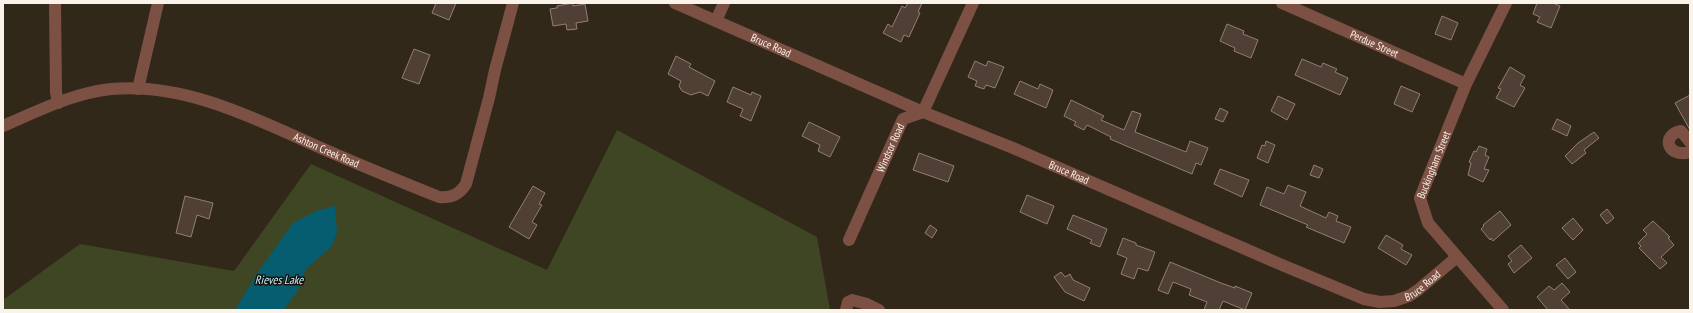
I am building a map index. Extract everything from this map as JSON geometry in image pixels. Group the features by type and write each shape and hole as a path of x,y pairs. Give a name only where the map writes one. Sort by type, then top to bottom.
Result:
{"street":[{"path":"55,3 56,92 58,103"},
{"path":"138,88 158,3"},
{"name":"Ashton Creek Road","path":"3,126 89,92 138,88 193,97 225,107 374,171 439,197 447,198 455,196 466,184 513,3"},
{"name":"Bruce Road","path":"675,3 922,112 1012,148 1364,300 1380,302 1394,301 1409,296 1457,257"},
{"path":"716,21 724,3"},
{"path":"922,112 973,3"},
{"name":"Perdue Street","path":"1282,3 1466,84"},
{"name":"Buckingham Street","path":"1503,310 1428,223 1420,198 1466,84 1506,3"},
{"name":"Windsor Road","path":"849,240 903,119 922,112"},
{"path":"1690,142 1681,131 1672,134 1669,139 1671,150 1675,153 1680,154 1690,152"},
{"path":"846,310 848,302 852,300 867,304 879,310"}],"green space":[{"path":"617,130 817,237 830,310 3,310 3,300 80,244 234,271 311,164 547,270"}],"water":[{"name":"Rieves Lake","path":"335,206 337,231 332,246 306,269 297,292 283,310 235,310 260,269 293,223 316,211"}],"building":[{"path":"436,3 456,3 449,20 432,13"},
{"path":"573,3 573,6 585,4 588,21 576,23 577,29 567,30 566,24 553,26 550,9"},
{"path":"908,3 922,3 918,12 920,13 909,37 904,35 901,42 883,33 888,24 892,27 902,6 905,8"},
{"path":"1537,3 1553,3 1560,6 1551,28 1537,22 1540,17 1533,14"},
{"path":"1442,16 1458,23 1451,40 1435,34"},
{"path":"1227,24 1244,31 1243,34 1258,40 1251,58 1234,51 1235,48 1220,41"},
{"path":"414,49 430,55 419,84 402,78"},
{"path":"676,56 691,64 689,67 715,81 708,96 700,92 691,95 682,91 679,86 681,81 668,74"},
{"path":"1302,59 1321,67 1323,63 1337,69 1335,72 1348,78 1340,95 1295,75"},
{"path":"975,61 986,66 988,61 1004,67 995,88 986,85 984,89 975,86 977,81 968,77"},
{"path":"1510,67 1525,76 1520,85 1525,88 1514,107 1496,98 1501,89 1498,88"},
{"path":"1020,81 1038,89 1040,84 1053,90 1046,108 1014,94"},
{"path":"1401,86 1420,94 1412,112 1394,104"},
{"path":"733,87 751,95 752,92 761,96 751,121 740,116 743,109 727,102"},
{"path":"1690,95 1690,130 1675,103"},
{"path":"1278,96 1295,104 1287,120 1271,111"},
{"path":"1071,100 1104,116 1101,120 1124,130 1132,111 1141,114 1135,132 1186,152 1190,141 1208,148 1201,165 1196,163 1192,174 1110,139 1111,137 1087,125 1084,130 1074,125 1076,122 1064,116"},
{"path":"1220,108 1228,112 1223,122 1215,119"},
{"path":"1557,119 1571,126 1567,136 1552,129"},
{"path":"809,122 840,137 830,157 818,151 820,145 802,136"},
{"path":"1594,132 1599,138 1584,150 1586,153 1572,164 1565,156 1578,143"},
{"path":"1266,141 1275,145 1268,163 1257,158 1262,145 1265,146"},
{"path":"1479,146 1487,149 1485,155 1489,157 1484,169 1489,170 1483,182 1468,175 1471,163 1469,162 1474,151 1476,152"},
{"path":"919,153 954,166 948,182 913,170"},
{"path":"1314,165 1323,169 1319,178 1310,175"},
{"path":"1220,169 1249,180 1242,197 1214,184"},
{"path":"1288,185 1306,192 1300,206 1326,218 1329,212 1338,216 1336,221 1351,227 1344,243 1306,227 1308,225 1260,205 1267,187 1284,194"},
{"path":"533,186 545,193 539,204 542,205 532,222 537,225 529,239 509,227"},
{"path":"1027,195 1054,206 1047,224 1020,212"},
{"path":"185,196 213,203 209,219 197,215 191,237 176,233"},
{"path":"1607,209 1614,218 1607,224 1600,215"},
{"path":"1500,211 1511,225 1493,241 1491,238 1490,240 1481,229 1484,226 1483,225"},
{"path":"1073,215 1107,229 1100,247 1090,243 1092,240 1067,229"},
{"path":"1573,218 1583,230 1573,240 1562,228"},
{"path":"1653,221 1670,237 1668,238 1674,245 1661,257 1667,263 1660,269 1639,248 1641,246 1638,243 1647,234 1643,230"},
{"path":"930,225 937,230 932,238 925,233"},
{"path":"1386,235 1403,245 1401,249 1412,255 1406,265 1378,248"},
{"path":"1123,238 1136,243 1136,245 1155,252 1148,271 1138,268 1134,279 1121,274 1127,258 1117,254"},
{"path":"1521,245 1532,258 1514,273 1508,264 1512,261 1508,256"},
{"path":"1565,258 1576,272 1568,279 1556,265"},
{"path":"1170,262 1221,283 1235,288 1235,286 1252,293 1245,310 1223,301 1219,310 1204,310 1207,302 1189,295 1191,289 1173,282 1168,294 1158,290"},
{"path":"1061,272 1065,277 1070,274 1073,280 1090,288 1084,301 1065,292 1054,277"},
{"path":"1562,283 1570,292 1561,300 1570,310 1548,310 1537,297 1549,286 1554,290"}]}
